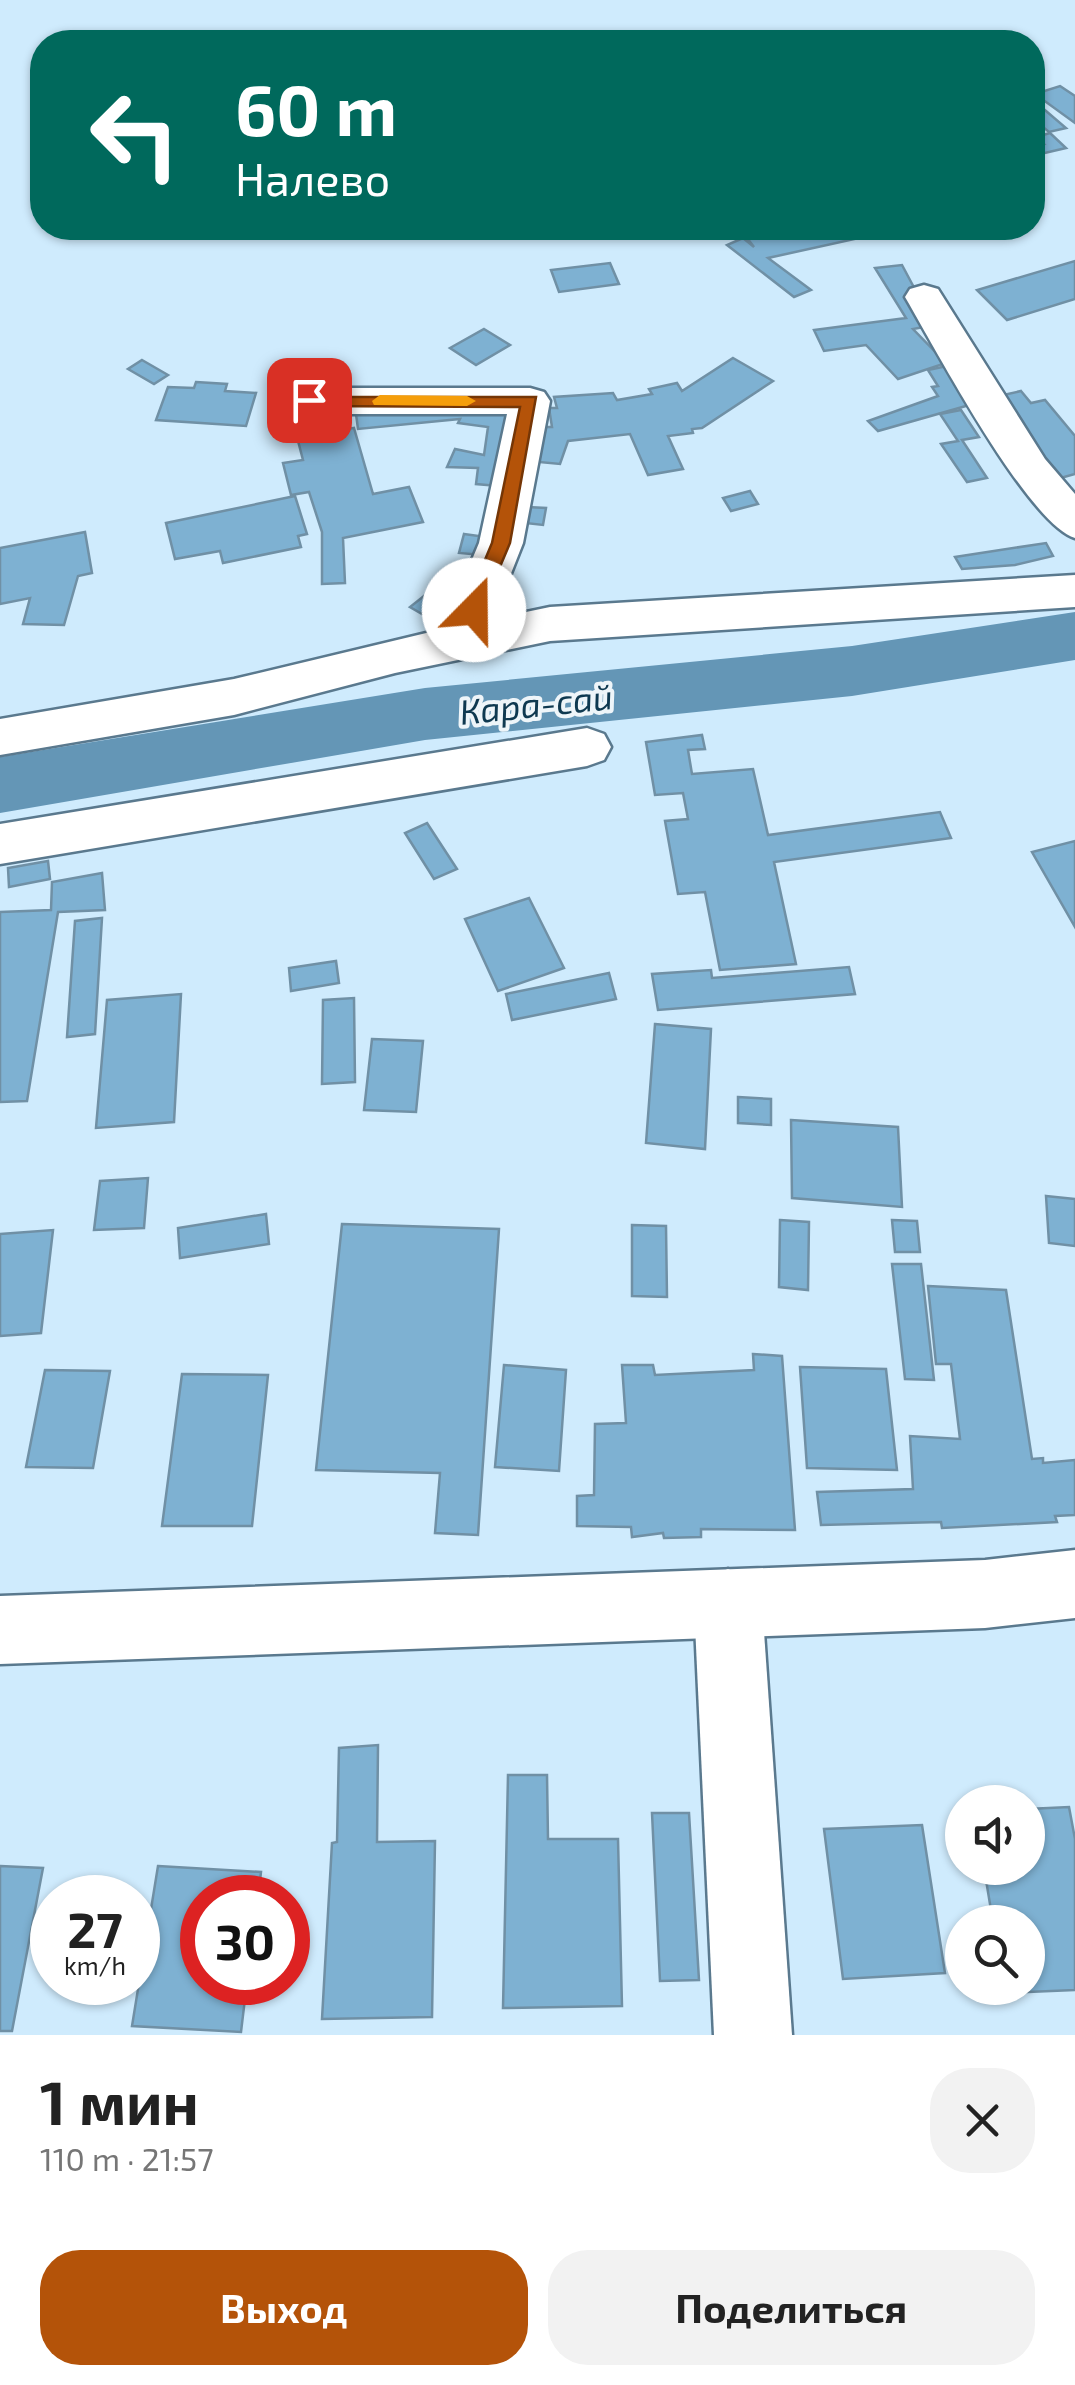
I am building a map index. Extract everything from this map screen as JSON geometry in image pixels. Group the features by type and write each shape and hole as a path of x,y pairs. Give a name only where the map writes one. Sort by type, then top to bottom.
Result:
{"street":[{"path":"924,298 1030,470 1075,523"},
{"path":"309,400 530,401 501,543 460,643"},
{"path":"0,737 234,698 550,624 1075,591"},
{"path":"0,844 587,747"},
{"path":"0,1630 985,1594 1075,1584"},
{"path":"728,1603 752,2035"}],"building":[{"path":"1060,86 1075,96 1075,123 1045,101 1045,91"},
{"path":"1045,110 1066,128 1049,132 1045,129"},
{"path":"1050,133 1066,148 1045,153 1045,134"},
{"path":"745,240 754,247 749,240 850,240 768,258 811,290 794,297 727,245"},
{"path":"1075,261 1075,299 1007,320 977,290"},
{"path":"610,263 619,284 559,292 551,270"},
{"path":"902,265 934,325 913,329 946,363 898,379 866,345 824,351 814,330 906,318 875,268"},
{"path":"484,329 510,345 476,365 450,348"},
{"path":"733,358 773,381 702,428 692,429 693,433 668,436 683,469 648,475 630,434 568,441 560,464 528,461 536,436 544,436 543,427 552,427 549,408 557,408 554,397 613,393 617,400 652,394 649,389 677,383 682,391"},
{"path":"142,360 168,375 154,384 128,369"},
{"path":"947,366 973,404 878,431 868,421 938,396 932,387 938,386 928,370"},
{"path":"196,382 227,384 225,391 256,393 246,426 156,420 168,387 194,388"},
{"path":"1021,391 1031,403 1045,400 1075,436 1075,474 1057,479 994,397"},
{"path":"424,407 506,412 510,421 498,486 476,484 478,468 447,467 455,449 484,455 488,427 458,423 460,419 358,429 356,414"},
{"path":"961,410 979,437 962,440 987,478 967,482 941,444 958,441 940,414"},
{"path":"354,428 373,494 409,487 423,522 343,538 345,583 322,584 322,532 309,492 291,495 283,463 303,460 297,437"},
{"path":"750,491 758,504 731,511 723,498"},
{"path":"295,496 307,534 298,536 301,547 223,563 220,551 175,559 166,523"},
{"path":"527,507 546,508 543,525 525,523"},
{"path":"85,532 92,573 78,576 64,625 23,624 30,598 0,604 0,548"},
{"path":"464,534 486,537 482,555 459,553"},
{"path":"1046,543 1053,556 1015,565 962,569 955,557"},
{"path":"457,566 479,570 470,587 448,583"},
{"path":"424,596 436,602 422,614 410,607"},
{"path":"702,735 705,749 688,750 692,774 753,769 768,835 940,812 951,838 774,862 796,964 720,970 705,892 678,894 665,821 688,819 683,793 655,795 646,742"},
{"path":"427,823 457,869 434,879 405,833"},
{"path":"1075,841 1075,927 1032,852"},
{"path":"48,861 50,879 9,887 8,868"},
{"path":"102,873 105,910 58,912 27,1101 0,1102 0,912 51,910 52,882"},
{"path":"529,898 564,968 498,991 465,919"},
{"path":"102,918 95,1034 67,1037 75,921"},
{"path":"336,961 339,983 291,991 289,968"},
{"path":"849,967 855,994 658,1010 652,974 711,970 712,978"},
{"path":"609,973 616,999 512,1020 506,994"},
{"path":"181,994 174,1122 96,1128 107,1000"},
{"path":"354,998 355,1082 322,1084 323,1000"},
{"path":"655,1024 711,1029 705,1149 646,1143"},
{"path":"372,1039 423,1041 416,1112 364,1110"},
{"path":"738,1097 771,1099 771,1125 738,1123"},
{"path":"791,1120 898,1127 902,1207 792,1198"},
{"path":"148,1178 144,1228 94,1230 100,1181"},
{"path":"1046,1196 1075,1199 1075,1246 1049,1243"},
{"path":"266,1214 269,1244 180,1258 178,1228"},
{"path":"780,1220 809,1222 808,1290 779,1287"},
{"path":"892,1220 917,1221 920,1252 895,1252"},
{"path":"342,1224 499,1229 478,1535 435,1533 440,1473 316,1470"},
{"path":"632,1225 666,1226 667,1297 632,1296"},
{"path":"53,1230 41,1333 0,1336 0,1234"},
{"path":"892,1264 921,1264 934,1380 905,1379"},
{"path":"928,1286 1006,1290 1032,1459 1043,1458 1043,1463 1075,1460 1075,1515 1055,1516 1057,1522 942,1528 941,1522 821,1525 817,1492 913,1489 910,1436 960,1439 951,1364 936,1364"},
{"path":"753,1354 782,1356 795,1530 701,1529 701,1537 664,1538 663,1533 632,1537 631,1527 577,1526 577,1496 594,1495 595,1424 626,1423 622,1365 653,1365 655,1375 754,1370"},
{"path":"504,1365 566,1370 559,1471 495,1467"},
{"path":"800,1367 886,1369 897,1470 807,1468"},
{"path":"45,1370 110,1371 93,1468 26,1467"},
{"path":"182,1374 268,1375 252,1526 162,1526"},
{"path":"378,1745 377,1842 435,1841 432,2017 322,2019 332,1843 337,1842 339,1748"},
{"path":"508,1775 547,1775 548,1839 618,1839 622,2006 503,2008"},
{"path":"1069,1807 1075,1839 1075,1990 1045,1991 1045,1905 990,1905 987,1885 1045,1885 1045,1808"},
{"path":"652,1813 689,1813 699,1980 660,1981"},
{"path":"922,1825 945,1973 843,1979 824,1829"},
{"path":"0,1866 43,1868 42,1875 30,1875 30,1936 12,2031 0,2031"},
{"path":"158,1866 261,1872 180,1875 180,2005 244,2005 241,2032 132,2026 135,2005 160,2005 160,1875 157,1875"}],"waterway":[{"name":"Кара-сай","path":"0,785 425,714 852,671 1075,636"}],"slow traffic":[{"path":"380,401 467,401"}],"route":[{"path":"309,400 530,401 501,543 474,610"}]}
